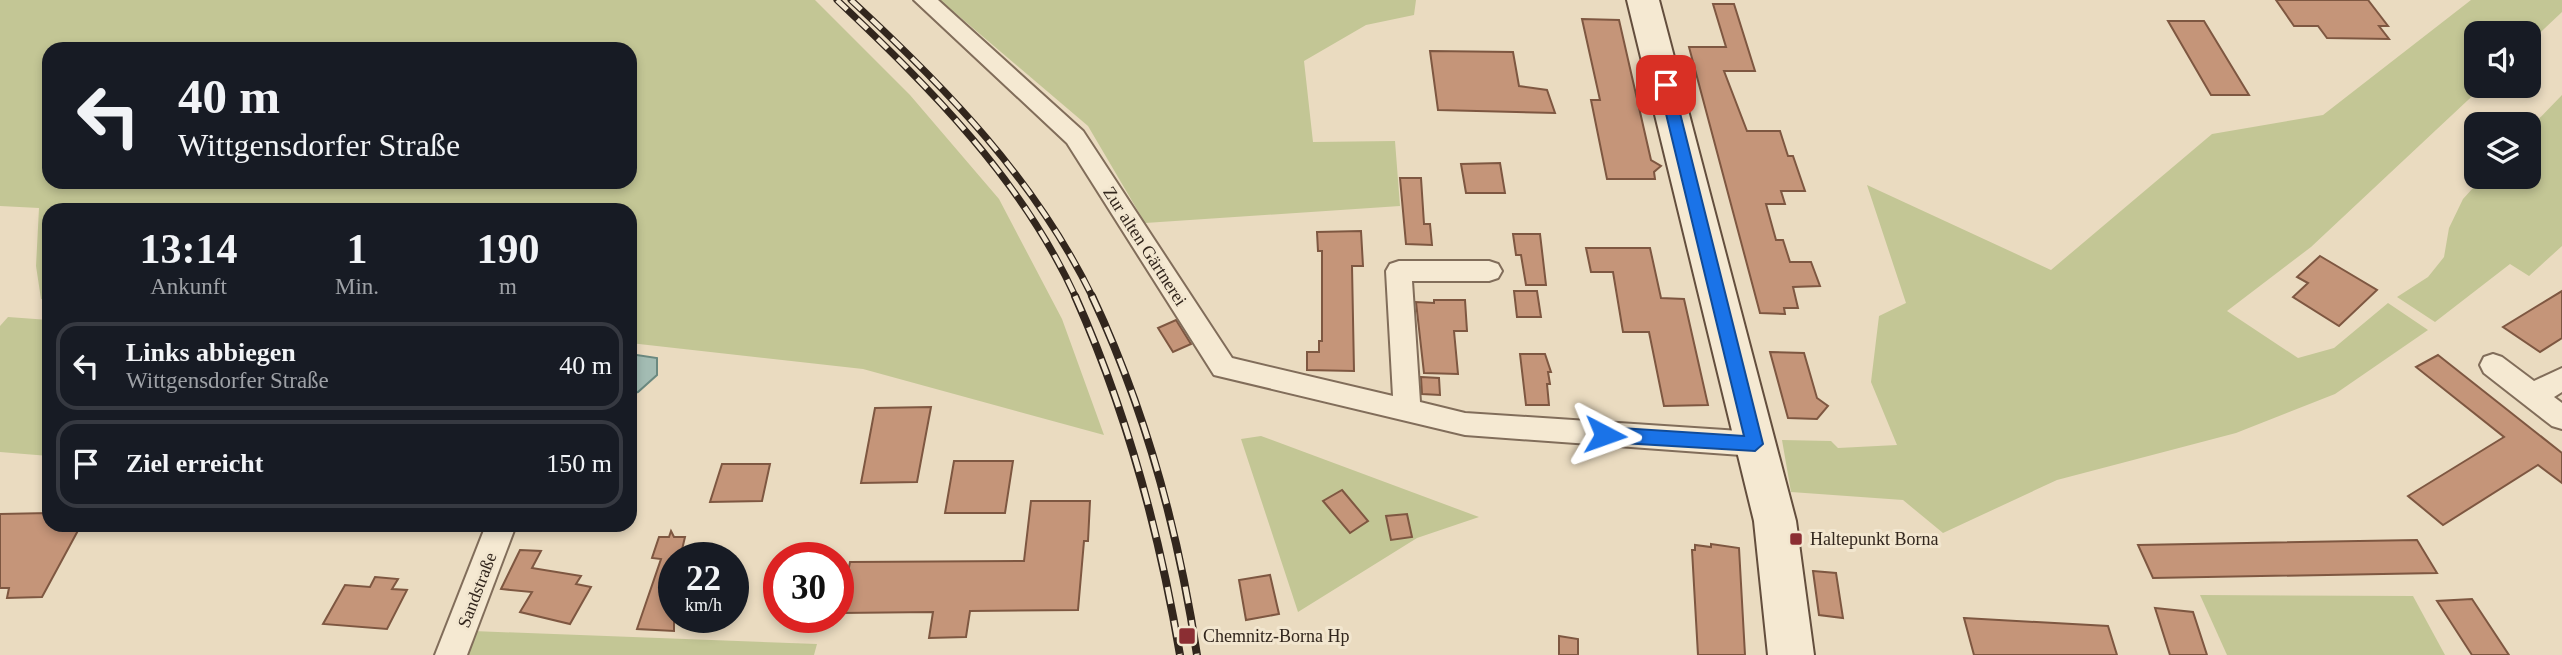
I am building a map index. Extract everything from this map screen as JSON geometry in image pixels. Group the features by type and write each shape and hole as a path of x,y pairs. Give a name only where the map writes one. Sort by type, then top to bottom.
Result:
{"street":[{"name":"Zur alten Gärtnerei","path":"925,0 1075,137 1223,367 1465,424 1755,444"},
{"path":"1643,0 1775,521 1791,655"},
{"path":"1407,409 1399,271 1489,271"},
{"path":"2493,365 2562,418"},
{"path":"2533,395 2562,379"},
{"name":"Sandstraße","path":"451,655 498,532"}],"green space":[{"path":"0,0 815,0 910,95 999,199 1062,319 1104,435 863,369 637,344 637,203 42,203 42,299 36,266 39,208 0,206"},
{"path":"915,0 1416,0 1414,15 1366,25 1304,61 1313,142 1395,141 1400,206 1145,223 1088,126 954,12 939,21"},
{"path":"2471,0 2562,0 2562,12 2541,32 2541,21 2464,21 2464,98 2470,98 2311,247 2227,311 2298,358 2334,348 2388,303 2428,330 2335,394 2236,433 2057,480 1943,533 1903,500 1791,492 1782,440 1831,441 1838,448 1897,445 1871,382 1879,316 1906,303 1867,185 2051,270 2212,134 2323,115"},
{"path":"2562,95 2562,246 2529,276 2510,264 2435,322 2397,297 2428,277 2444,257 2449,228 2463,199 2472,189 2541,189 2541,117"},
{"path":"8,317 42,319 42,455 0,452 0,326"},
{"path":"1261,436 1479,517 1417,538 1298,612 1241,439"},
{"path":"2200,595 2413,596 2445,655 2227,655"},
{"path":"473,631 817,644 814,655 463,655"}],"water":[{"path":"637,355 657,358 657,375 638,392"}],"building":[{"path":"2276,0 2368,0 2388,26 2379,26 2389,39 2327,38 2318,26 2294,26"},
{"path":"1713,4 1734,4 1755,71 1724,71 1747,131 1780,131 1788,156 1793,156 1805,191 1781,191 1785,204 1766,204 1776,240 1783,240 1790,262 1811,262 1820,286 1793,287 1798,308 1784,308 1785,314 1760,313 1689,47 1726,47"},
{"path":"1582,19 1619,20 1651,160 1661,166 1654,172 1655,179 1607,179 1591,100 1600,100"},
{"path":"2168,21 2204,21 2249,95 2211,95"},
{"path":"1430,51 1513,52 1519,86 1547,90 1555,113 1438,110"},
{"path":"1500,163 1505,193 1466,193 1461,164"},
{"path":"1400,178 1421,178 1424,224 1430,224 1432,245 1406,244"},
{"path":"1361,231 1363,266 1352,266 1354,371 1307,370 1307,352 1319,352 1319,341 1322,341 1322,251 1318,251 1317,232"},
{"path":"1513,234 1540,234 1546,285 1526,285 1521,255 1516,255"},
{"path":"1586,248 1650,248 1661,298 1684,299 1708,405 1664,406 1649,332 1623,332 1613,272 1591,272"},
{"path":"2320,256 2377,290 2339,326 2293,297 2308,283 2297,277"},
{"path":"1514,291 1537,291 1541,317 1517,317"},
{"path":"2562,291 2562,338 2540,352 2503,327"},
{"path":"1434,300 1465,300 1467,331 1454,331 1458,374 1424,373 1416,302 1434,303"},
{"path":"1176,320 1191,344 1173,352 1158,328"},
{"path":"1770,352 1804,353 1817,398 1828,406 1817,419 1788,418"},
{"path":"1520,354 1545,354 1551,372 1548,372 1550,384 1547,384 1549,405 1526,405"},
{"path":"2438,355 2562,453 2562,483 2538,465 2443,525 2408,496 2504,437 2416,367"},
{"path":"1421,377 1439,378 1440,395 1422,394"},
{"path":"931,407 917,482 861,483 875,408"},
{"path":"954,461 1013,461 1005,513 945,513"},
{"path":"722,464 770,464 762,501 710,502"},
{"path":"1342,490 1368,521 1350,533 1323,501"},
{"path":"1031,501 1090,501 1088,541 1084,541 1078,610 970,611 966,637 929,638 933,612 854,613 854,562 1024,561"},
{"path":"42,513 42,532 77,532 42,597 7,598 9,588 0,588 0,514"},
{"path":"1407,514 1412,537 1391,540 1386,516"},
{"path":"671,531 674,537 685,537 684,542 658,542 658,559 652,558 659,537 669,537"},
{"path":"2417,540 2437,573 2153,578 2138,545"},
{"path":"1711,544 1739,548 1745,655 1698,655 1692,550 1695,550 1695,545 1711,547"},
{"path":"520,550 541,551 532,568 581,576 576,584 591,587 570,624 520,612 532,592 501,589"},
{"path":"658,568 658,630 637,629"},
{"path":"1813,571 1836,573 1843,618 1819,615"},
{"path":"1270,575 1279,614 1246,620 1239,580"},
{"path":"375,577 398,579 392,589 407,590 387,629 323,624 345,585 370,587"},
{"path":"2472,599 2509,655 2472,655 2437,601"},
{"path":"2155,608 2193,612 2207,655 2170,655"},
{"path":"1964,618 2108,626 2117,655 1974,655"},
{"path":"1559,636 1578,639 1578,655 1559,655"}],"railway":[{"path":"837,0 906,67 971,137 1029,214 1075,296"},
{"path":"851,0 921,67 986,138 1044,214 1092,297"},
{"path":"1075,296 1110,383 1139,472 1162,562 1180,655"},
{"path":"1092,297 1129,383 1158,471 1180,562 1197,655"}],"place":[{"name":"Haltepunkt Borna","path":"1796,539"},
{"name":"Chemnitz-Borna Hp","path":"1187,636"}],"route":[{"path":"1605,435 1755,444 1666,85"}]}
